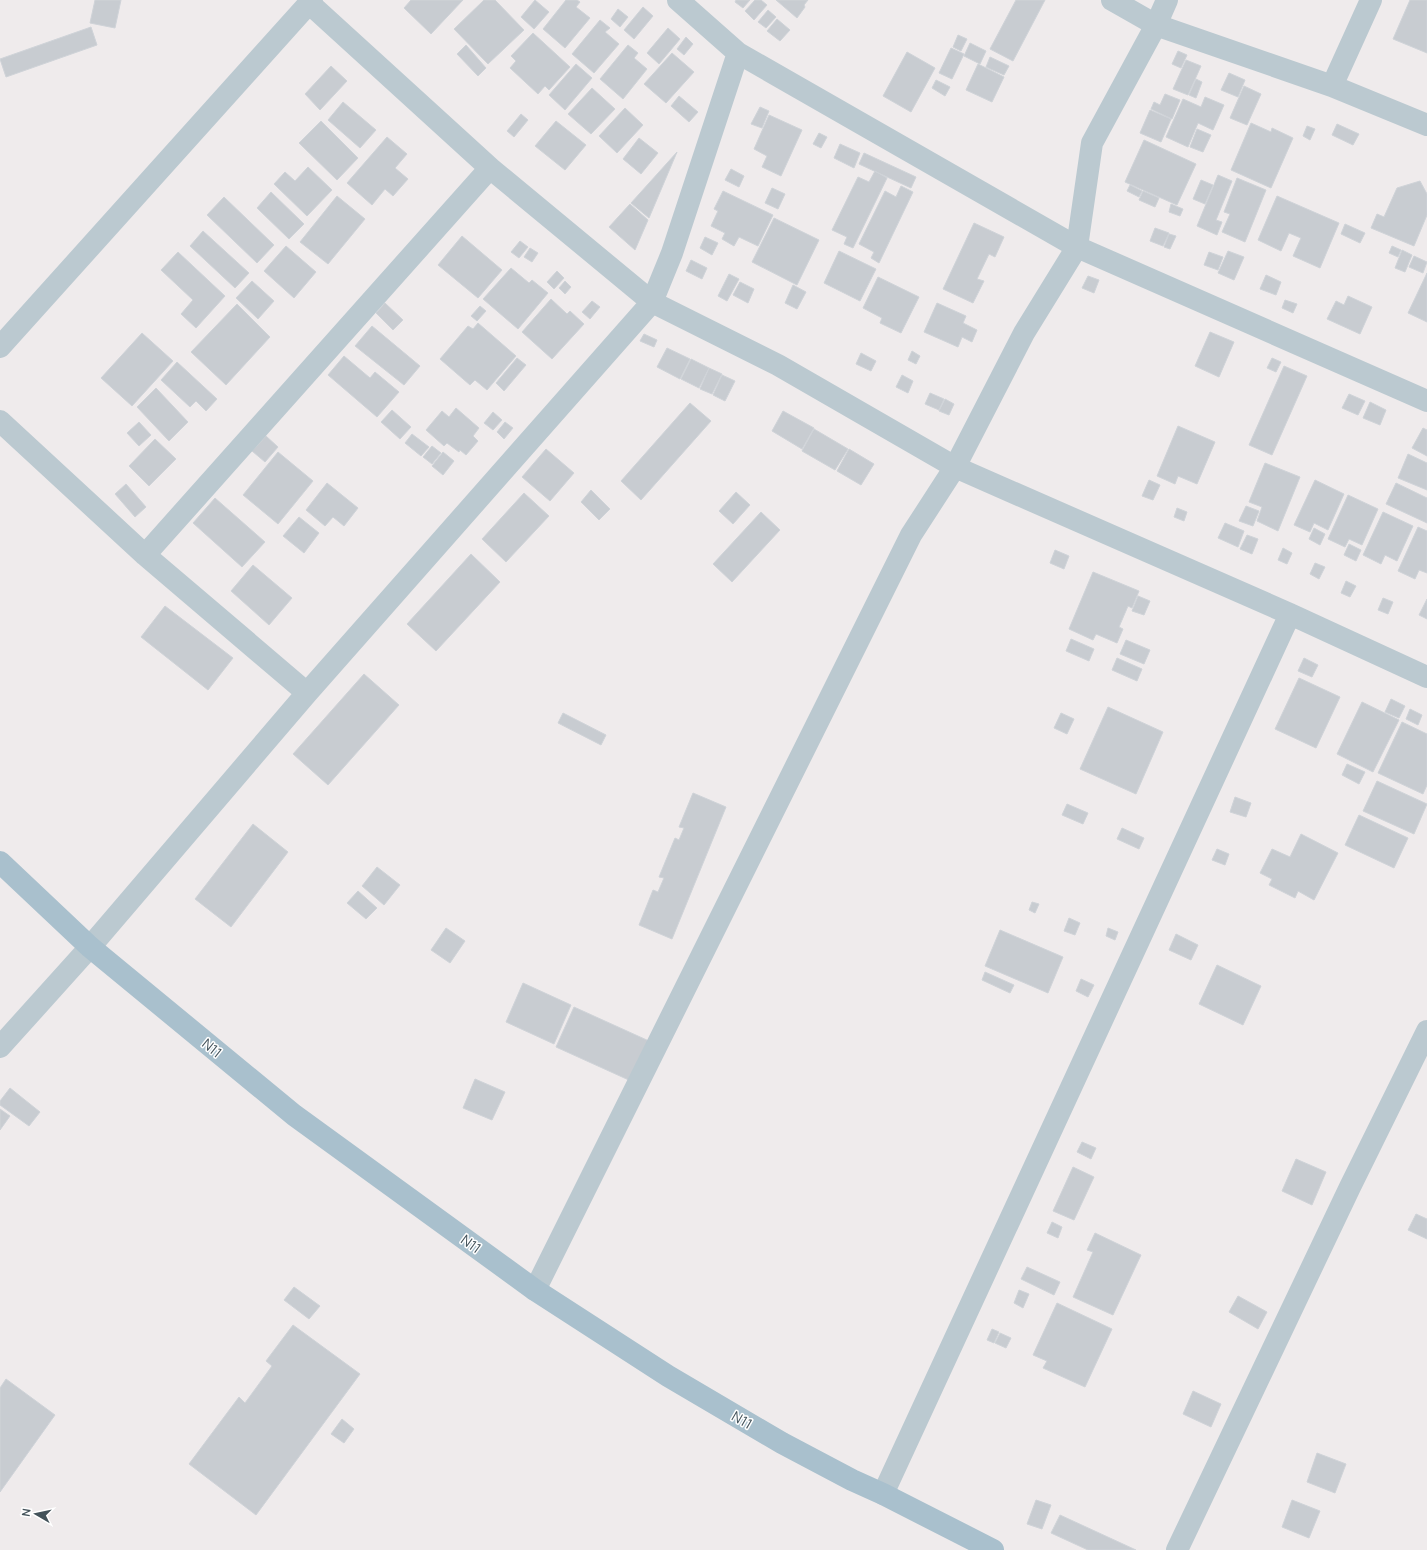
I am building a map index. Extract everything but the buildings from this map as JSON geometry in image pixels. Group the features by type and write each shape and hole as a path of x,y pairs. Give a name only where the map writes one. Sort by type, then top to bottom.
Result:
{"main road":[{"name":"N11","path":"0,862 90,947 294,1115 535,1290 681,1384 782,1443 852,1480 883,1494 993,1550"}],"street":[{"path":"678,0 738,53 1077,247 1427,402"},
{"path":"1112,0 1156,25 1332,86 1427,125"},
{"path":"535,1290 911,535 955,467 1024,333 1077,247 1092,144 1156,25 1167,0"},
{"path":"1332,86 1370,0"},
{"path":"0,347 311,2 490,168 652,302 778,365 955,467 1290,614 1427,678"},
{"path":"0,1047 90,947 307,693 652,302 672,253 738,53"},
{"path":"145,555 490,168"},
{"path":"0,421 145,555 307,693"},
{"path":"883,1494 1290,614"},
{"path":"1177,1550 1350,1187 1427,1031"}]}
